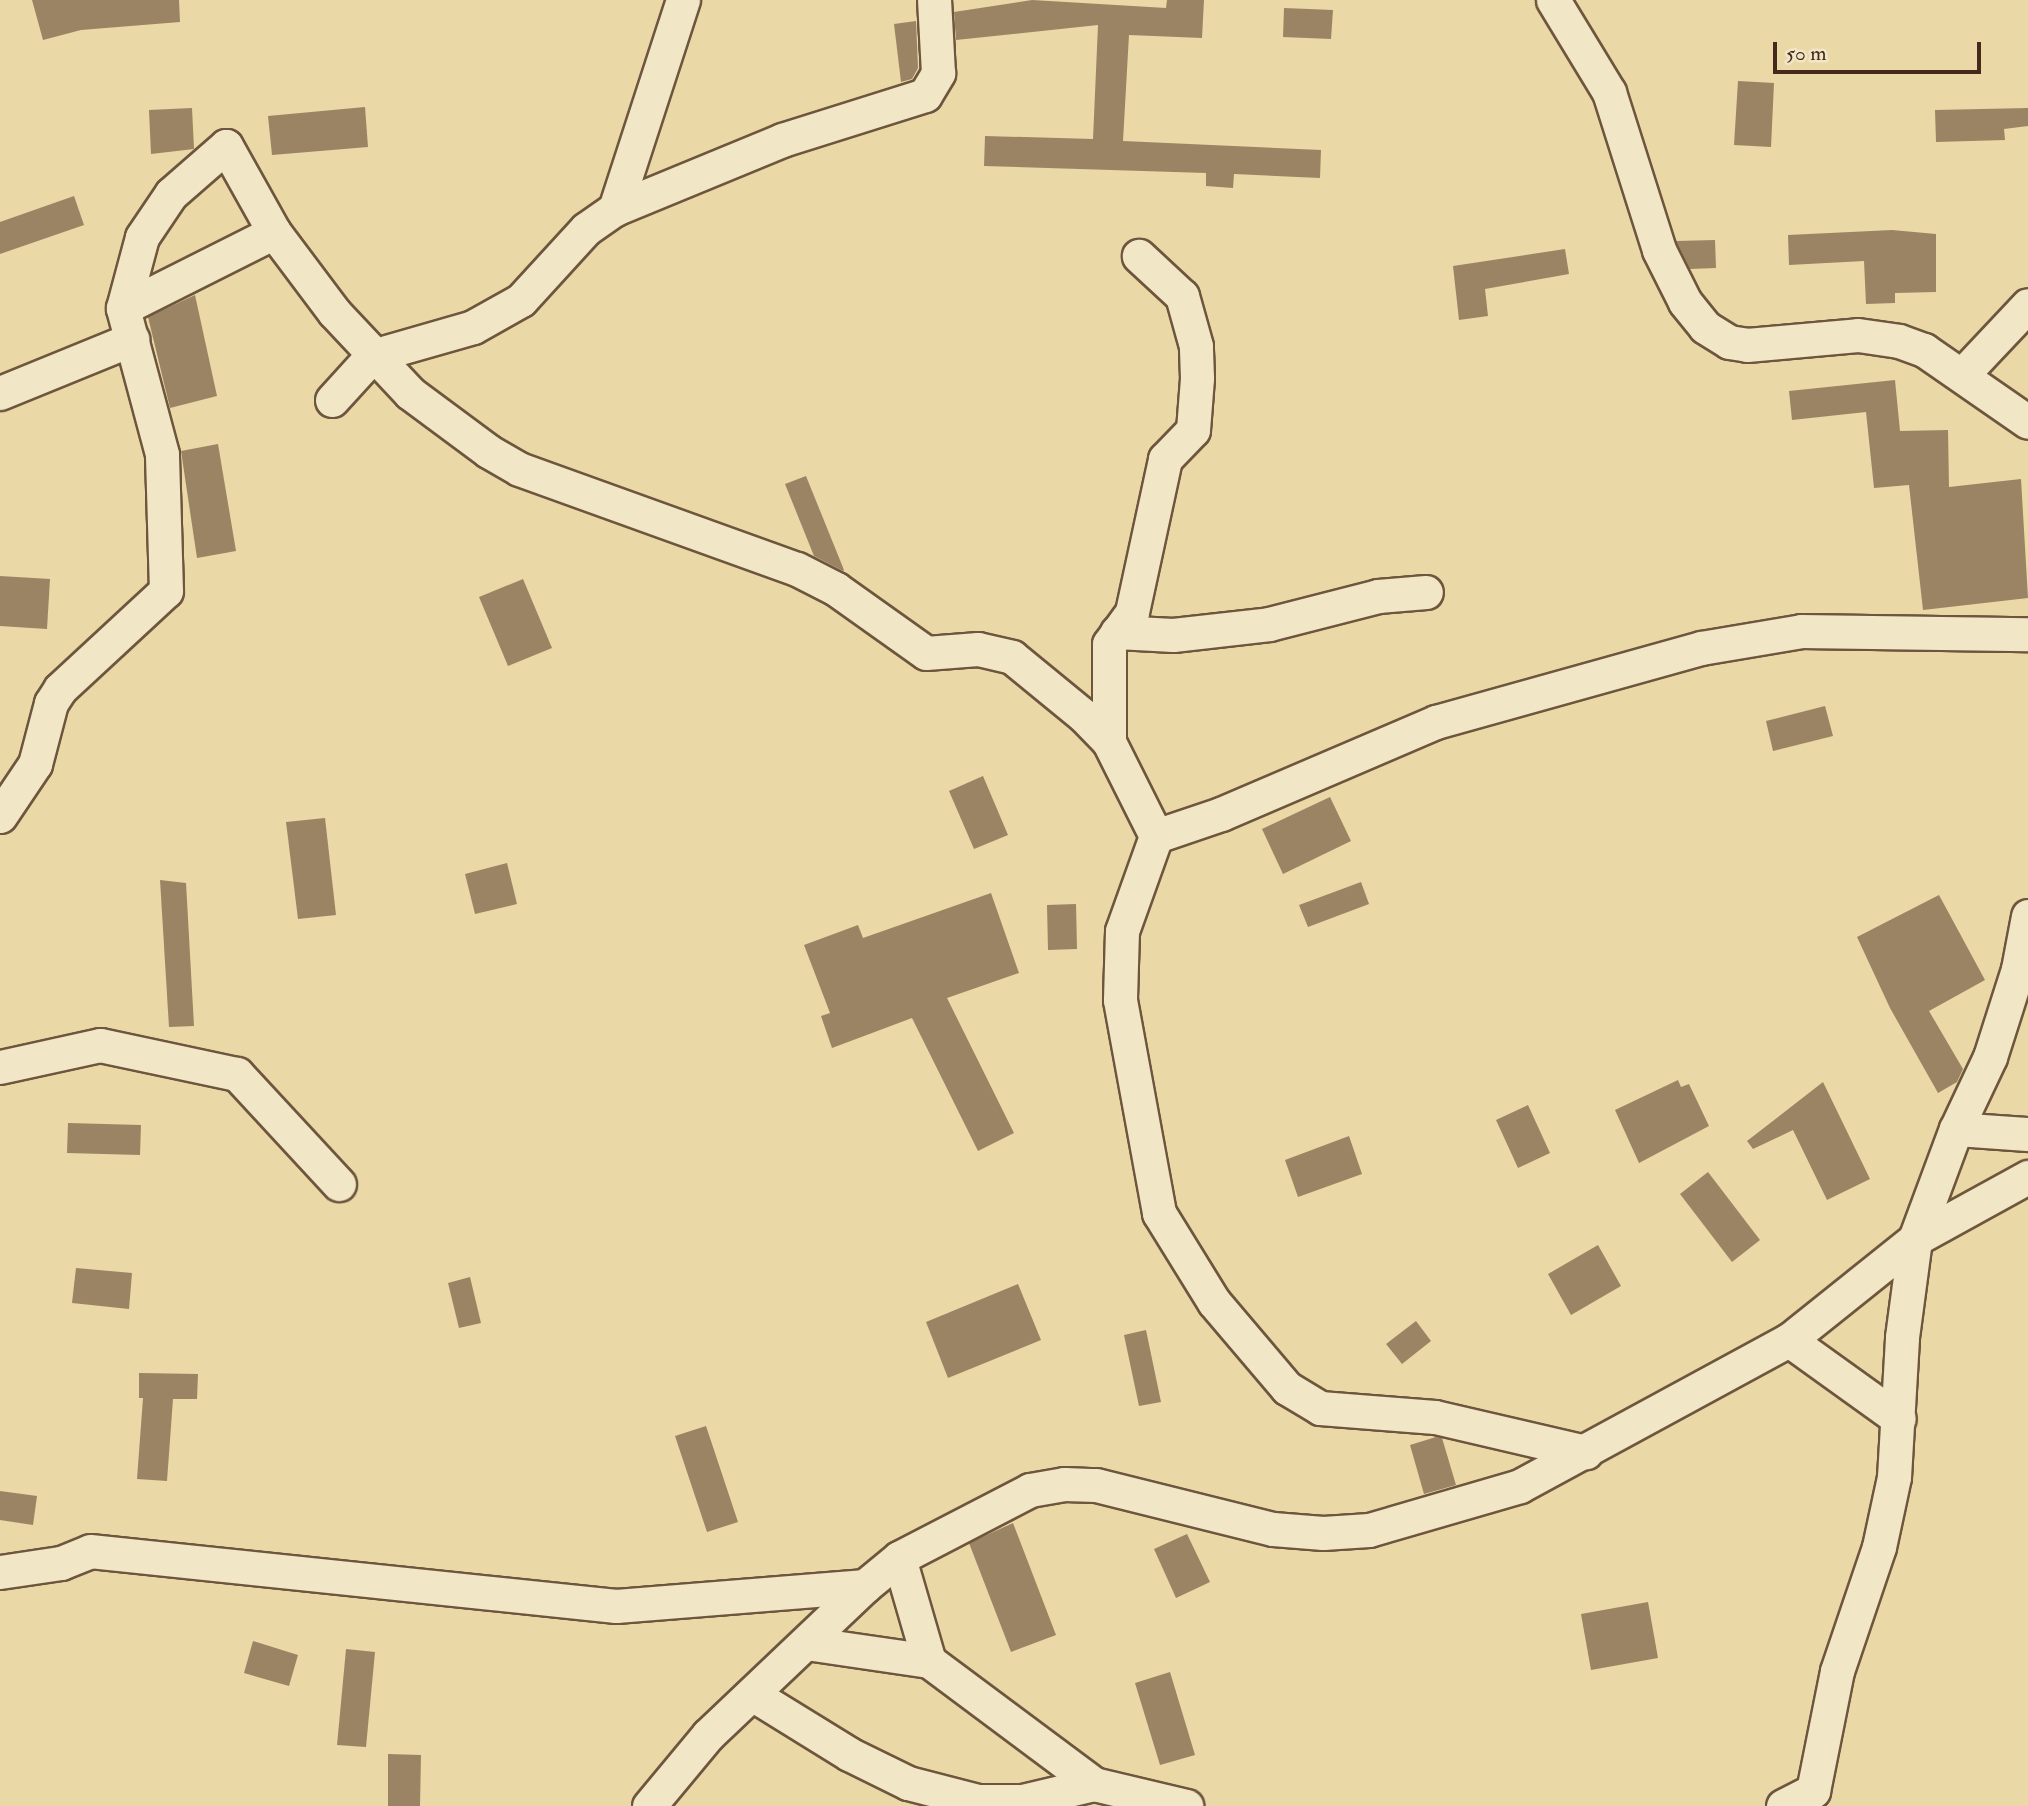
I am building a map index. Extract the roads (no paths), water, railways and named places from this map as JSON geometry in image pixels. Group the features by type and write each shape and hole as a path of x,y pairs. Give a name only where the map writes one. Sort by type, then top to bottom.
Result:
{"street":[{"path":"615,209 683,0"},
{"path":"332,400 372,356 473,327 521,300 586,229 615,209 782,140 925,95 937,72 934,0"},
{"path":"1553,0 1609,92 1659,250 1685,302 1705,327 1728,342 1747,345 1858,335 1899,341 1962,375 2028,422"},
{"path":"0,816 35,764 51,703 60,689 166,591 162,454 127,323 142,237 172,194 226,146 274,232 372,356 410,393 519,469 797,569 836,589 926,653 978,649 1012,657 1109,742 1156,836 1122,931 1120,1000 1160,1213 1214,1302 1287,1388 1320,1408 1435,1417 1586,1452"},
{"path":"0,393 127,323 274,232"},
{"path":"1109,742 1108,655 1117,632 1132,611 1165,459 1192,430 1197,378 1196,346 1182,296 1139,256"},
{"path":"1962,375 2028,305"},
{"path":"1117,632 1173,635 1269,624 1378,596 1426,592"},
{"path":"1156,836 1221,814 1436,722 1701,648 1801,631 2028,634"},
{"path":"1783,1806 1813,1791 1837,1671 1879,1547 1894,1477 1902,1337 1915,1239 1956,1129 1990,1057 2018,969 2028,916"},
{"path":"0,1067 100,1045 237,1074 340,1184"},
{"path":"1956,1129 2028,1134"},
{"path":"649,1806 668,1778 864,1586 899,1558 1030,1490 1064,1484 1096,1485 1273,1529 1324,1533 1369,1530 1496,1494 1586,1452 1789,1340 1915,1239 2028,1177"},
{"path":"1789,1340 1899,1419"},
{"path":"0,1572 61,1563 90,1551 616,1606 864,1586"},
{"path":"899,1558 929,1661"},
{"path":"806,1643 929,1661 1094,1784 1186,1806"},
{"path":"752,1694 849,1754 908,1783 989,1801 1022,1801 1094,1784"}]}
